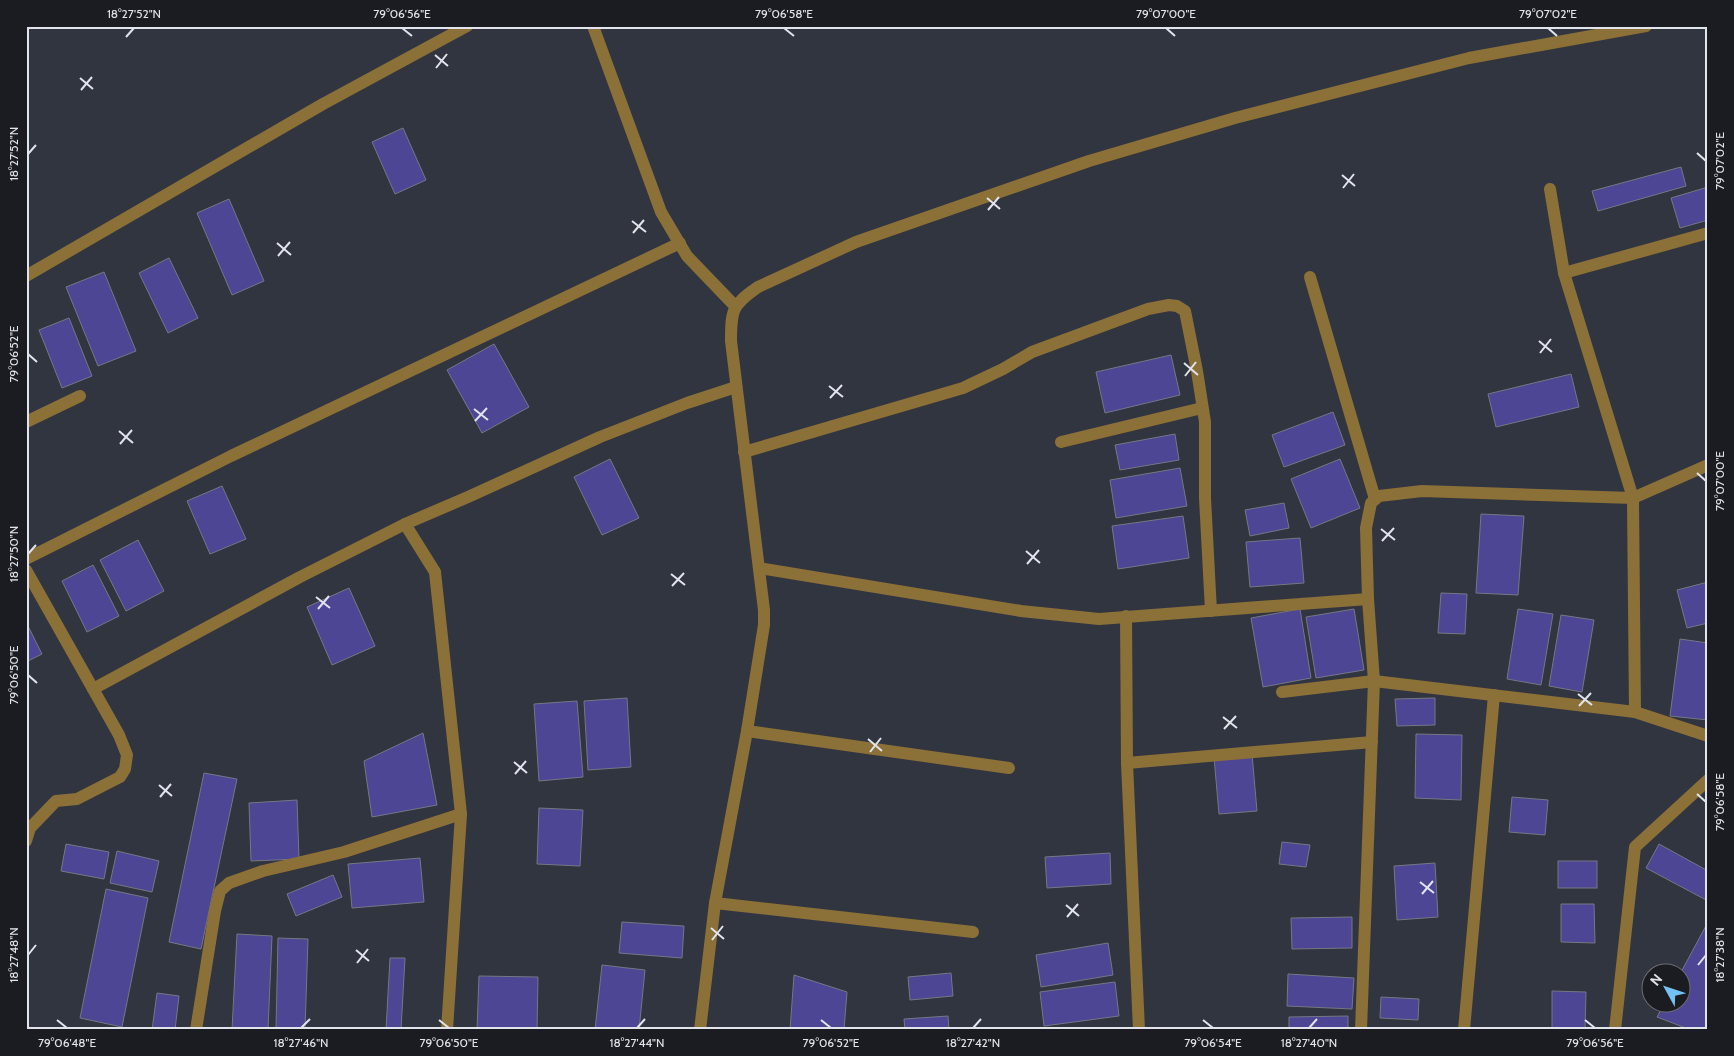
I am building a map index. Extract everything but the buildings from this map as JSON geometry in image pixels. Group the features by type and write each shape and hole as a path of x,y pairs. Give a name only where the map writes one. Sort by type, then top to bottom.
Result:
{"street":[{"path":"26,276 323,104 467,26"},
{"path":"593,26 661,212 687,256 735,306"},
{"path":"700,1030 715,903 747,731 764,625 764,610 731,341 731,317 735,306 758,287 856,242 1089,162 1235,118 1469,58 1646,26"},
{"path":"1550,189 1564,273 1633,498 1635,712"},
{"path":"1564,273 1708,234"},
{"path":"26,559 231,456 680,243"},
{"path":"1310,278 1375,500"},
{"path":"744,452 963,388 1003,370 1032,352 1148,309 1169,305 1177,306 1185,311 1205,422 1211,610"},
{"path":"93,689 300,576 405,524 600,437 687,403 736,388"},
{"path":"26,422 80,396"},
{"path":"1061,442 1202,408"},
{"path":"1361,1030 1374,680 1368,599 1366,528 1371,503 1379,496 1422,491 1633,498 1708,465"},
{"path":"405,524 435,572 460,814 447,1030"},
{"path":"759,568 1021,612 1099,619 1368,599"},
{"path":"26,570 120,735 127,756 125,769 120,777 77,799 56,801 30,828 26,841"},
{"path":"1126,616 1127,763 1139,1030"},
{"path":"1282,692 1374,680 1635,712 1708,736"},
{"path":"1464,1030 1494,695"},
{"path":"747,731 1009,768"},
{"path":"1127,763 1372,742"},
{"path":"1614,1030 1634,848 1708,780"},
{"path":"196,1030 215,911 220,891 229,883 262,871 344,852 460,814"},
{"path":"715,903 972,932"}]}
